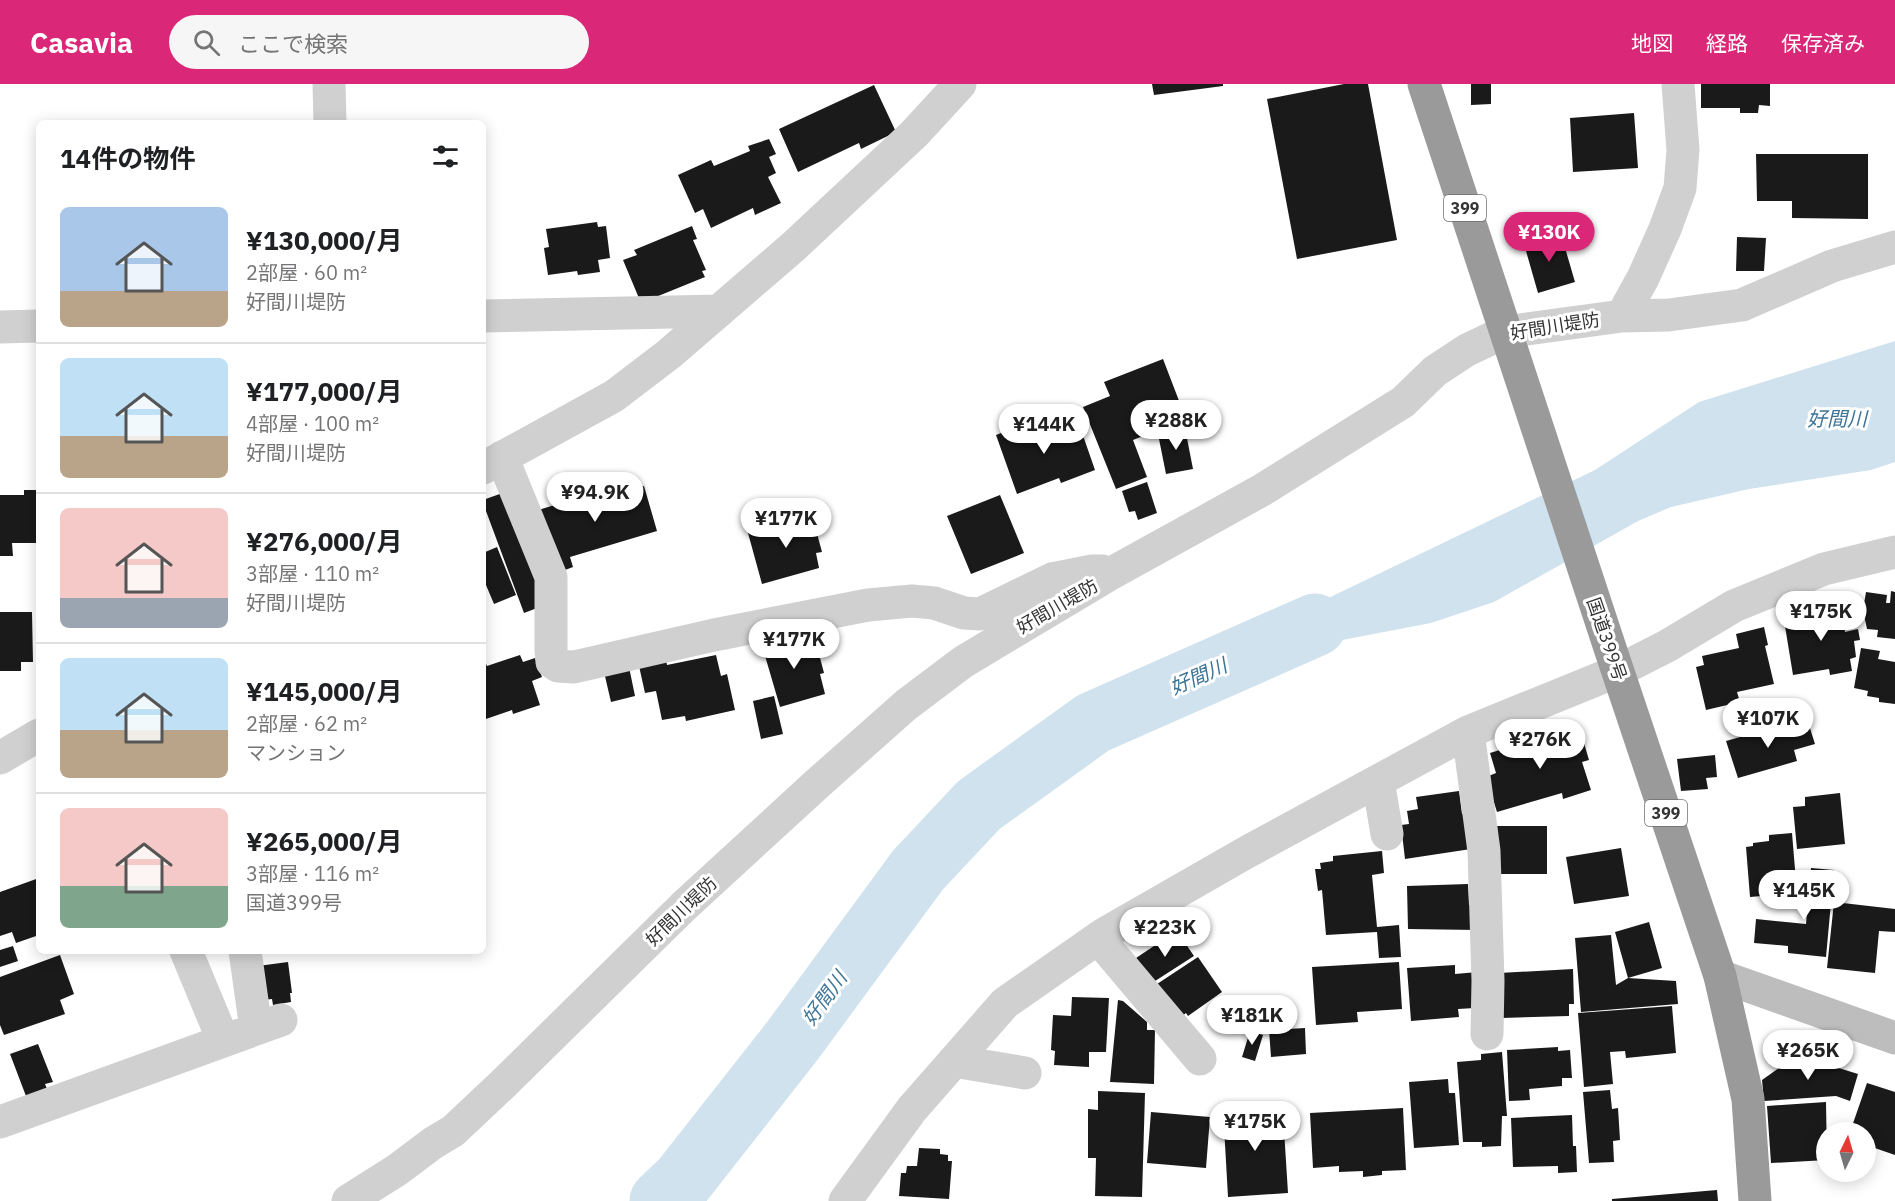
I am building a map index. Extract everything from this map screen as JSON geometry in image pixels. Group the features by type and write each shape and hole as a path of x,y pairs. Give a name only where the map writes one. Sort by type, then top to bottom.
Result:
{"highway":[{"name":"国道399号","path":"1424,84 1720,976 1748,1099 1755,1201"}],"street":[{"path":"329,84 330,120"},
{"path":"960,84 914,135 793,247 669,354 614,396 493,462 551,577 550,650 552,662 558,666 574,667 714,635 868,605 912,601 934,603 964,613 980,614 1052,579 1092,571 1105,571 1110,574"},
{"path":"1622,316 1643,278 1680,188 1683,150 1678,84"},
{"name":"好間川堤防","path":"348,1201 453,1131 684,906 906,705 963,662 1110,574 1262,490 1403,402 1435,371 1467,350 1505,332 1622,316 1669,315 1742,305 1832,266 1895,247"},
{"path":"486,316 719,311"},
{"path":"0,327 36,327"},
{"path":"845,1201 912,1109 1005,1003 1098,938 1247,852 1468,732 1615,661 1734,606 1824,569 1890,556"},
{"path":"1468,732 1484,851 1488,981 1487,1034"},
{"path":"0,758 36,737"},
{"path":"1378,781 1387,834"},
{"path":"1098,938 1200,1059"},
{"path":"187,954 223,1041"},
{"path":"0,1122 268,1024 246,954"},
{"path":"1720,976 1895,1038"},
{"path":"954,1061 1025,1073"}],"water":[{"name":"好間川","path":"1895,341 1895,462 1871,470 1749,489 1671,507 1638,521 1494,602 1431,623 1174,672 1595,470 1699,402"}],"building":[{"path":"1152,84 1223,84 1223,86 1154,95"},
{"path":"1344,84 1368,84 1397,240 1297,259 1267,99"},
{"path":"1471,84 1491,84 1491,104 1471,105"},
{"path":"1701,84 1770,84 1770,106 1759,105 1758,113 1740,113 1740,108 1701,108"},
{"path":"874,85 896,132 861,149 859,143 798,172 779,129"},
{"path":"1634,113 1638,168 1573,172 1570,118"},
{"path":"769,139 776,154 769,157 776,173 768,177 781,203 755,215 753,208 711,228 703,209 695,213 678,175 711,160 714,166 750,151 748,146"},
{"path":"1756,154 1868,154 1868,219 1792,218 1792,201 1757,201"},
{"path":"597,222 598,227 606,226 610,258 598,260 600,272 578,275 577,271 548,275 544,248 549,247 546,229"},
{"path":"692,226 697,239 693,240 706,270 702,271 705,277 641,303 623,260 637,255 634,250"},
{"path":"1561,234 1575,282 1538,293 1524,244"},
{"path":"1737,237 1766,238 1764,271 1736,271"},
{"path":"1163,359 1186,419 1133,440 1147,477 1116,489 1083,407 1110,396 1104,382"},
{"path":"1032,421 1035,432 1060,423 1065,432 1079,424 1095,470 1061,483 1059,478 1017,494 996,435"},
{"path":"1185,428 1193,469 1166,474 1158,434"},
{"path":"1147,482 1157,513 1138,520 1135,511 1129,512 1122,491"},
{"path":"617,486 620,493 644,486 657,531 570,557 573,567 557,573 535,511"},
{"path":"24,490 36,490 36,543 12,543 13,556 0,556 0,495 24,495"},
{"path":"508,491 545,605 524,613 486,511 486,499"},
{"path":"1000,495 1024,553 971,574 947,516"},
{"path":"812,515 822,552 816,553 819,568 762,584 748,533"},
{"path":"497,547 516,595 494,604 486,585 486,552"},
{"path":"1891,591 1895,592 1895,639 1877,637 1878,630 1867,629 1863,610 1866,592 1887,595 1886,603 1890,603"},
{"path":"1840,603 1845,632 1858,629 1860,640 1854,641 1856,657 1850,659 1852,671 1830,675 1829,669 1793,675 1784,620 1821,614 1820,607"},
{"path":"0,612 32,612 33,662 21,662 21,671 0,671"},
{"path":"1764,627 1768,645 1765,646 1774,684 1737,692 1740,702 1706,710 1696,667 1704,665 1702,656 1739,648 1736,634"},
{"path":"807,634 812,651 818,650 824,673 820,674 825,694 780,707 763,649 769,648 766,639 779,636 782,642"},
{"path":"1861,648 1880,651 1878,659 1895,662 1895,704 1879,702 1879,698 1867,696 1868,691 1854,688"},
{"path":"520,655 523,662 535,658 542,677 532,681 540,705 513,714 512,710 486,719 486,664 487,666"},
{"path":"665,655 667,665 716,655 721,676 727,674 735,710 686,721 685,716 662,720 656,691 645,693 639,666"},
{"path":"629,667 635,696 611,702 604,672"},
{"path":"774,696 783,734 761,739 753,701"},
{"path":"1786,724 1788,731 1809,725 1815,744 1794,750 1797,761 1738,778 1726,741"},
{"path":"1579,726 1589,760 1582,762 1591,790 1563,799 1562,793 1497,812 1486,777 1496,773 1490,753"},
{"path":"1715,755 1717,777 1706,778 1708,789 1681,791 1677,759"},
{"path":"1459,791 1462,814 1466,813 1471,849 1405,859 1401,825 1409,824 1407,811 1418,809 1416,797"},
{"path":"1840,793 1845,844 1797,849 1793,807 1805,806 1805,797"},
{"path":"1497,826 1547,826 1547,874 1500,874"},
{"path":"1792,833 1797,893 1750,897 1746,847 1753,846 1753,843 1769,841 1769,835"},
{"path":"1621,848 1629,896 1574,904 1566,857"},
{"path":"1382,851 1384,873 1372,875 1377,927 1399,925 1401,957 1379,958 1377,932 1326,935 1322,890 1318,891 1315,869 1321,869 1320,863 1333,861 1333,856"},
{"path":"1811,868 1834,870 1826,957 1788,953 1788,946 1754,943 1756,919 1806,924"},
{"path":"36,879 36,936 16,943 12,932 0,936 0,892"},
{"path":"1468,884 1469,905 1476,905 1477,930 1408,929 1407,886"},
{"path":"1834,902 1895,909 1895,932 1879,931 1875,973 1827,968"},
{"path":"1649,922 1662,968 1628,978 1615,932"},
{"path":"1179,934 1194,956 1152,983 1136,958 1166,938 1168,941"},
{"path":"1611,935 1616,985 1628,978 1676,981 1678,1004 1581,1012 1575,938"},
{"path":"13,946 18,961 0,967 0,950"},
{"path":"60,955 74,994 60,1000 65,1014 4,1035 0,1025 0,977"},
{"path":"1198,957 1222,992 1188,1016 1186,1013 1177,1020 1154,986"},
{"path":"288,962 291,1002 273,1005 272,999 263,1000 258,966"},
{"path":"1399,962 1402,1009 1357,1012 1358,1022 1316,1025 1312,967"},
{"path":"1455,965 1455,974 1489,971 1492,1007 1458,1009 1459,1017 1411,1021 1407,968"},
{"path":"1573,969 1574,1004 1569,1004 1569,1016 1501,1018 1499,973"},
{"path":"1072,997 1109,998 1106,1052 1089,1052 1089,1067 1054,1065 1055,1051 1051,1050 1053,1015 1071,1016"},
{"path":"1118,1000 1123,1001 1147,1022 1147,1030 1155,1030 1154,1084 1110,1082"},
{"path":"1672,1006 1676,1053 1626,1058 1625,1051 1610,1052 1613,1084 1584,1087 1578,1013"},
{"path":"1305,1028 1306,1054 1271,1057 1269,1030"},
{"path":"1250,1031 1263,1035 1255,1061 1242,1057"},
{"path":"38,1044 53,1082 45,1084 50,1096 29,1104 10,1054"},
{"path":"1558,1047 1558,1051 1570,1050 1572,1078 1562,1078 1562,1086 1529,1089 1530,1100 1509,1101 1507,1050"},
{"path":"1502,1052 1507,1116 1502,1116 1501,1146 1482,1147 1482,1142 1463,1142 1457,1062 1481,1060 1481,1054"},
{"path":"1797,1055 1858,1074 1850,1101 1836,1096 1764,1101 1762,1080"},
{"path":"1448,1079 1449,1093 1455,1093 1459,1145 1414,1148 1409,1082"},
{"path":"1867,1083 1895,1092 1895,1155 1876,1148 1876,1122 1853,1122"},
{"path":"1610,1090 1612,1109 1618,1108 1620,1140 1613,1141 1614,1162 1589,1163 1583,1092"},
{"path":"1098,1091 1145,1093 1142,1197 1095,1196 1096,1158 1088,1158 1088,1109 1098,1110"},
{"path":"1826,1102 1826,1122 1816,1122 1816,1161 1771,1163 1767,1106"},
{"path":"1267,1106 1267,1115 1283,1114 1288,1193 1228,1197 1223,1109"},
{"path":"1403,1108 1406,1170 1382,1171 1382,1175 1363,1177 1363,1171 1339,1172 1339,1166 1313,1168 1310,1113"},
{"path":"1151,1112 1210,1117 1206,1168 1147,1163"},
{"path":"1572,1115 1577,1172 1558,1173 1558,1166 1513,1167 1511,1118"},
{"path":"919,1148 940,1149 940,1154 948,1155 948,1161 952,1161 949,1199 899,1196 901,1173 906,1173 907,1166 917,1166"},
{"path":"1717,1190 1718,1201 1612,1201 1612,1199"}],"waterway":[{"name":"好間川","path":"661,1201 683,1180 793,1040 918,870 979,805 1093,723 1315,625"}]}
